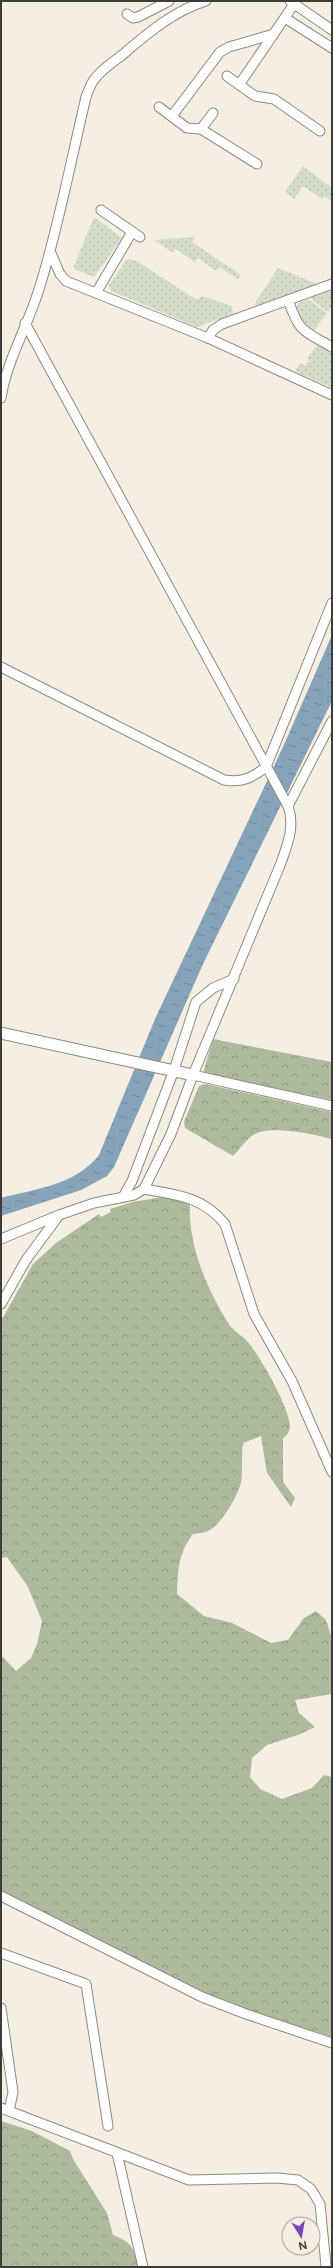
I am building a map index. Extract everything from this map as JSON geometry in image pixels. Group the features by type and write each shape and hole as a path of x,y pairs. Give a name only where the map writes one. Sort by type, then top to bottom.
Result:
{"street":[{"path":"127,14 133,18 138,17 169,1"},
{"path":"1,398 25,323 40,288 86,97 94,80 145,36 173,15 193,5 206,1"},
{"path":"239,85 285,18 292,2 332,30"},
{"path":"285,18 332,48"},
{"path":"172,116 220,52 229,47 274,34"},
{"path":"227,76 255,96 274,99 320,131"},
{"path":"159,107 187,128 202,129 257,164"},
{"path":"202,129 213,113"},
{"path":"96,293 136,235 100,210"},
{"path":"50,251 57,268 66,281 208,338 332,395"},
{"path":"208,338 213,330 222,324 332,284"},
{"path":"288,300 301,330 307,335 332,347"},
{"path":"1,1239 60,1215 94,1204 134,1195 144,1189 171,1134 193,1075 234,979 290,838 292,817 286,802 25,323"},
{"path":"1,667 224,780 236,782 268,770 332,603"},
{"path":"286,802 332,721"},
{"path":"123,1198 132,1181 174,1070 196,1002 213,988 234,979"},
{"path":"1,1033 134,1061 332,1106"},
{"path":"144,1189 185,1196 204,1204 216,1213 225,1224 254,1314 292,1381 332,1472"},
{"path":"1,1304 26,1260 60,1215"},
{"path":"1,1896 202,1997 246,2014 332,2042"},
{"path":"1,1953 86,1984 108,2126"},
{"path":"1,2008 13,2092 5,2109 189,2180 277,2178 298,2180 305,2184 317,2196 320,2204 326,2266"},
{"path":"117,2153 143,2267"}],"green space":[{"path":"303,166 332,188 332,201 324,196 322,199 303,186 294,199 285,192"},
{"path":"94,217 122,238 94,277 75,269 74,266"},
{"path":"195,237 192,242 241,275 238,279 219,267 216,271 198,258 195,262 176,249 173,253 154,240"},
{"path":"127,259 135,260 197,300 202,296 232,306 233,314 197,327 111,291 109,285"},
{"path":"278,268 315,283 316,285 256,307 255,303"},
{"path":"332,290 332,306 328,312 312,300 311,297"},
{"path":"308,299 327,313 313,332 302,325 296,309 299,303"},
{"path":"318,344 332,352 332,388 295,371 300,363 305,366 309,360 307,358"},
{"path":"213,1039 332,1062 332,1100 203,1073"},
{"path":"205,1084 332,1112 332,1139 293,1131 262,1131 249,1138 233,1156 185,1128 184,1122 199,1086"},
{"path":"168,1196 179,1198 190,1205 192,1237 196,1253 214,1298 233,1330 246,1340 258,1356 280,1395 289,1419 290,1427 287,1435 283,1438 283,1482 295,1498 291,1507 267,1473 261,1436 243,1443 242,1479 239,1489 228,1510 218,1523 208,1531 193,1534 188,1541 184,1548 180,1562 177,1594 204,1616 232,1623 271,1643 288,1640 304,1618 316,1611 326,1620 332,1639 332,1694 295,1700 299,1713 315,1727 298,1735 267,1745 252,1758 250,1777 260,1789 282,1799 312,1788 324,1775 332,1777 332,2037 244,2009 201,1991 1,1890 1,1655 16,1671 31,1658 37,1644 42,1621 28,1587 7,1557 1,1558 1,1321 33,1264 56,1243 99,1214 101,1217 111,1212 110,1209 133,1202"},
{"path":"1,2121 32,2131 70,2151 73,2159 107,2213 113,2235 131,2246 138,2267 1,2267"}],"water":[{"path":"332,635 332,701 203,964 114,1167 107,1176 81,1190 1,1216 1,1198 41,1188 67,1179 90,1165 99,1155 155,1019 283,747"}]}
